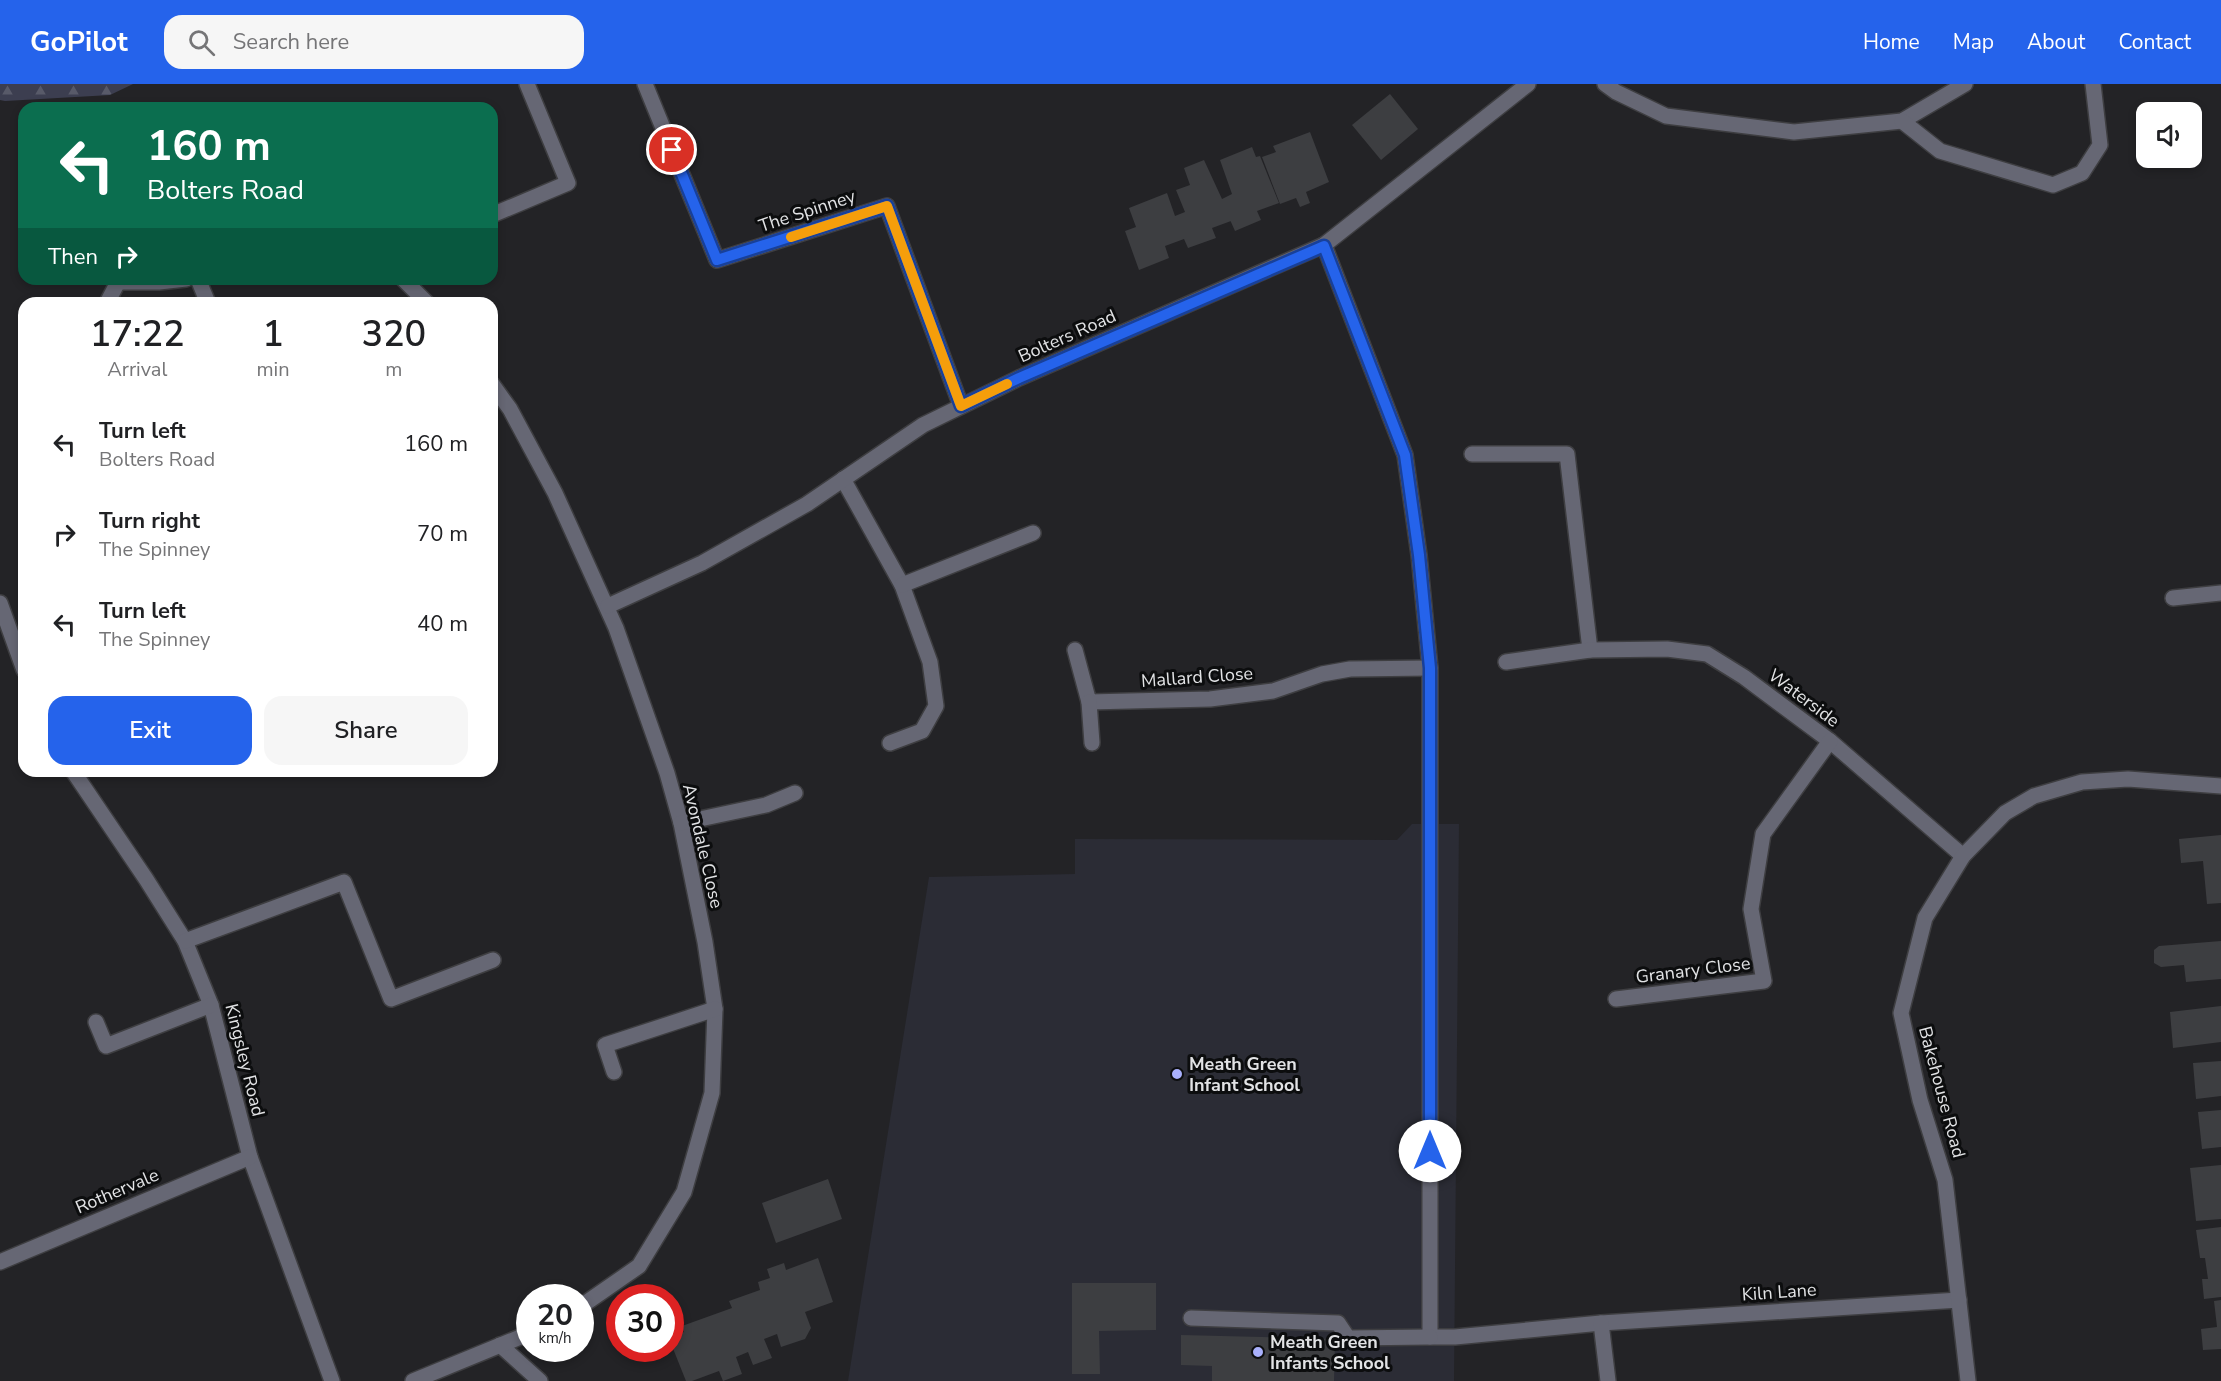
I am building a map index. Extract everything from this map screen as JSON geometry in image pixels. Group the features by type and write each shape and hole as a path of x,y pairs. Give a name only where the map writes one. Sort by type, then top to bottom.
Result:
{"street":[{"path":"498,212 568,183 527,84"},
{"name":"The Spinney","path":"645,84 717,260 887,206 961,406"},
{"name":"Bolters Road","path":"608,606 702,563 807,504 923,425 1030,374 1324,246 1528,84"},
{"path":"1605,84 1616,92 1666,116 1794,132 1902,121 1965,84"},
{"path":"1902,121 1940,151 2053,185 2082,173 2100,145 2093,84"},
{"path":"1324,246 1405,455 1419,555 1430,668 1430,1337"},
{"path":"409,285 421,297"},
{"name":"Avondale Close","path":"498,392 510,409 555,493 608,606 667,773 681,823 705,942 715,1009 712,1093 684,1192 639,1266 594,1297"},
{"path":"1472,454 1567,454 1590,650"},
{"path":"843,479 902,585 930,662 936,706 922,731 890,743"},
{"path":"902,585 1034,533"},
{"path":"2173,598 2221,593"},
{"path":"0,603 18,653"},
{"name":"Waterside","path":"1506,662 1590,650 1667,649 1707,654 1744,677 1830,741 1963,856"},
{"path":"1075,650 1089,702 1092,743"},
{"name":"Mallard Close","path":"1089,702 1210,699 1273,691 1322,675 1350,669 1430,668"},
{"name":"Granary Close","path":"1616,999 1764,981 1751,909 1763,834 1830,741"},
{"name":"Kingsley Road","path":"77,777 185,941 212,1005 250,1157 332,1381"},
{"name":"Bakehouse Road","path":"1968,1381 1945,1180 1920,1100 1901,1013 1925,918 1963,856 2005,813 2034,796 2082,782 2128,778 2221,786"},
{"path":"681,823 766,805 795,793"},
{"path":"185,941 344,882 391,999 493,960"},
{"path":"96,1022 106,1046 212,1005"},
{"path":"614,1072 605,1045 715,1009"},
{"name":"Rothervale","path":"0,1262 250,1157"},
{"name":"Kiln Lane","path":"1191,1318 1338,1323 1348,1338 1455,1337 1601,1323 1959,1300"},
{"path":"1601,1323 1608,1381"},
{"path":"413,1381 516,1339"},
{"path":"500,1345 540,1381"}],"shaded area":[{"name":"Meath Green Infant School","path":"1412,824 1459,824 1454,1381 848,1381 929,877 1075,874 1075,839 1397,840"}],"green space":[{"path":"0,84 133,84 110,95 5,101 0,100"}],"building":[{"path":"1390,94 1418,129 1381,160 1352,125"},
{"path":"1310,132 1329,182 1306,192 1310,203 1300,207 1296,198 1280,204 1262,157 1276,152 1273,146"},
{"path":"1252,147 1256,157 1260,156 1279,203 1257,211 1261,220 1235,231 1231,221 1212,228 1216,238 1188,248 1184,239 1165,246 1169,258 1139,270 1125,231 1136,227 1129,208 1167,193 1175,216 1185,212 1176,190 1190,185 1184,168 1204,160 1222,199 1232,194 1220,160"},
{"path":"2221,835 2221,903 2207,904 2203,861 2181,863 2179,839"},
{"path":"2221,941 2221,979 2186,982 2184,965 2161,967 2154,963 2154,950 2159,946"},
{"path":"2221,1006 2221,1042 2173,1048 2170,1012"},
{"path":"2221,1061 2221,1096 2196,1099 2193,1063"},
{"path":"2221,1110 2221,1147 2202,1149 2198,1112"},
{"path":"2221,1165 2221,1219 2196,1221 2190,1168"},
{"path":"828,1179 842,1219 776,1243 762,1203"},
{"path":"2221,1227 2221,1297 2204,1299 2202,1279 2208,1279 2205,1258 2200,1258 2196,1230"},
{"path":"818,1258 833,1302 805,1312 811,1328 805,1339 781,1347 777,1334 764,1339 772,1358 753,1365 748,1352 736,1357 742,1374 723,1381 719,1371 686,1381 678,1362 684,1362 684,1325 732,1308 729,1301 760,1290 758,1282 770,1278 767,1269 784,1263 786,1270"},
{"path":"1072,1283 1156,1283 1156,1330 1099,1331 1100,1374 1072,1374"},
{"path":"2221,1300 2221,1349 2203,1350 2201,1329 2217,1327 2214,1301"},
{"name":"Meath Green Infants School","path":"1181,1335 1335,1339 1334,1381 1212,1381 1212,1366 1181,1365"}],"slow traffic":[{"path":"791,237 887,206 961,406 1007,384"}],"place":[{"name":"Meath Green Infant School","path":"1177,1074"},
{"name":"Meath Green Infants School","path":"1258,1352"}],"route":[{"path":"672,150 717,260 887,206 961,406 1019,378 1324,246 1405,455 1419,555 1430,668 1430,1151"}]}
